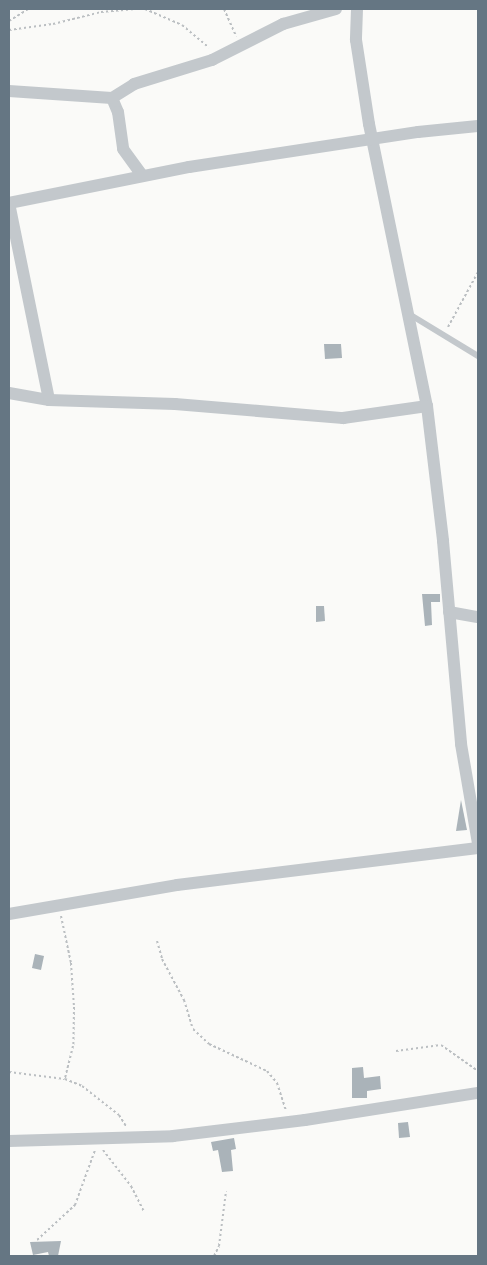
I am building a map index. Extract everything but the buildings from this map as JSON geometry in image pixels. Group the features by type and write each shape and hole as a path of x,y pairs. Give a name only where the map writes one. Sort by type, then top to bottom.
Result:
{"street":[{"path":"9,91 112,98 134,84 217,58 283,24 336,9"},
{"path":"357,9 356,40 372,140 405,311 427,406 461,744 478,843"},
{"path":"112,98 118,112 123,149 142,175"},
{"path":"49,400 9,203 142,175 478,126"},
{"path":"9,393 49,400 175,404 344,418 427,406"},
{"path":"449,612 478,617"},
{"path":"9,914 177,885 478,848"},
{"path":"9,1141 96,1140 289,1122 478,1093"}],"lane":[{"path":"405,311 446,334 478,356"}],"path":[{"path":"9,21 28,9"},
{"path":"9,30 22,30 101,12 136,9"},
{"path":"145,9 193,32 217,58"},
{"path":"224,9 241,45"},
{"path":"446,334 478,272"},
{"path":"59,904 71,963 74,1007 73,1046 65,1079"},
{"path":"157,941 162,959 184,1000 193,1029 209,1044 267,1071 283,1096 289,1122"},
{"path":"396,1050 441,1045 478,1071"},
{"path":"9,1072 65,1079 97,1096 119,1115 134,1137"},
{"path":"96,1140 131,1186 144,1211"},
{"path":"37,1240 76,1205 96,1140"},
{"path":"214,1256 219,1246 226,1191"}]}
